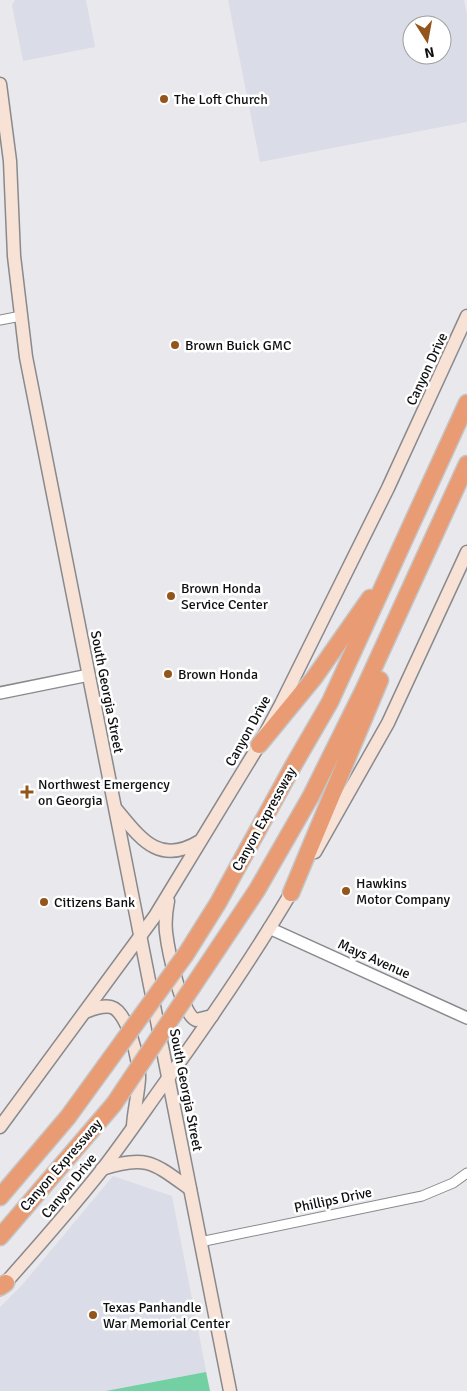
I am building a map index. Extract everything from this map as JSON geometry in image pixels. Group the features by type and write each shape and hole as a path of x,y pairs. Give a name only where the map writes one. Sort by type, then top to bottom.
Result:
{"highway":[{"name":"Canyon Expressway","path":"0,1197 68,1117 186,954 218,903 330,702 467,403"},
{"name":"Canyon Expressway","path":"0,1237 114,1104 257,890 311,796 364,689 467,464"},
{"path":"259,745 314,678 391,568"},
{"path":"291,892 399,630 404,601"}],"main road":[{"name":"South Georgia Street","path":"0,84 10,161 14,256 26,358 230,1391"},
{"name":"Canyon Drive","path":"0,1127 140,938 259,745 388,488 467,316"},
{"name":"Canyon Drive","path":"2,1286 50,1233 133,1128 212,1016 269,928 388,723 467,552"},
{"path":"115,808 144,842 158,849 174,851 189,848 202,840"},
{"path":"170,891 166,910 166,931 176,980 188,1015 192,1019 200,1020 212,1016"},
{"path":"85,1012 110,1006 122,1014 127,1026 136,1058 139,1078 133,1128"},
{"path":"102,1169 122,1162 142,1161 167,1172 190,1188"}],"street":[{"path":"0,320 21,316"},
{"path":"0,693 89,675"},
{"name":"Mays Avenue","path":"269,928 467,1018"},
{"name":"Phillips Drive","path":"200,1242 422,1196 453,1182 467,1173"}],"shaded area":[{"path":"15,0 86,0 95,47 23,61 12,5"},
{"path":"228,0 464,0 467,15 467,122 260,162"},
{"path":"113,1176 172,1196 210,1391 0,1391 0,1307 23,1284"}],"green space":[{"path":"206,1372 210,1391 106,1391"}],"place":[{"name":"The Loft Church","path":"164,99"},
{"name":"Brown Buick GMC","path":"175,345"},
{"name":"Brown Honda Service Center","path":"171,596"},
{"name":"Brown Honda","path":"168,674"},
{"name":"Northwest Emergency on Georgia","path":"27,792"},
{"name":"Hawkins Motor Company","path":"346,891"},
{"name":"Citizens Bank","path":"44,902"},
{"name":"Texas Panhandle War Memorial Center","path":"93,1315"}]}
